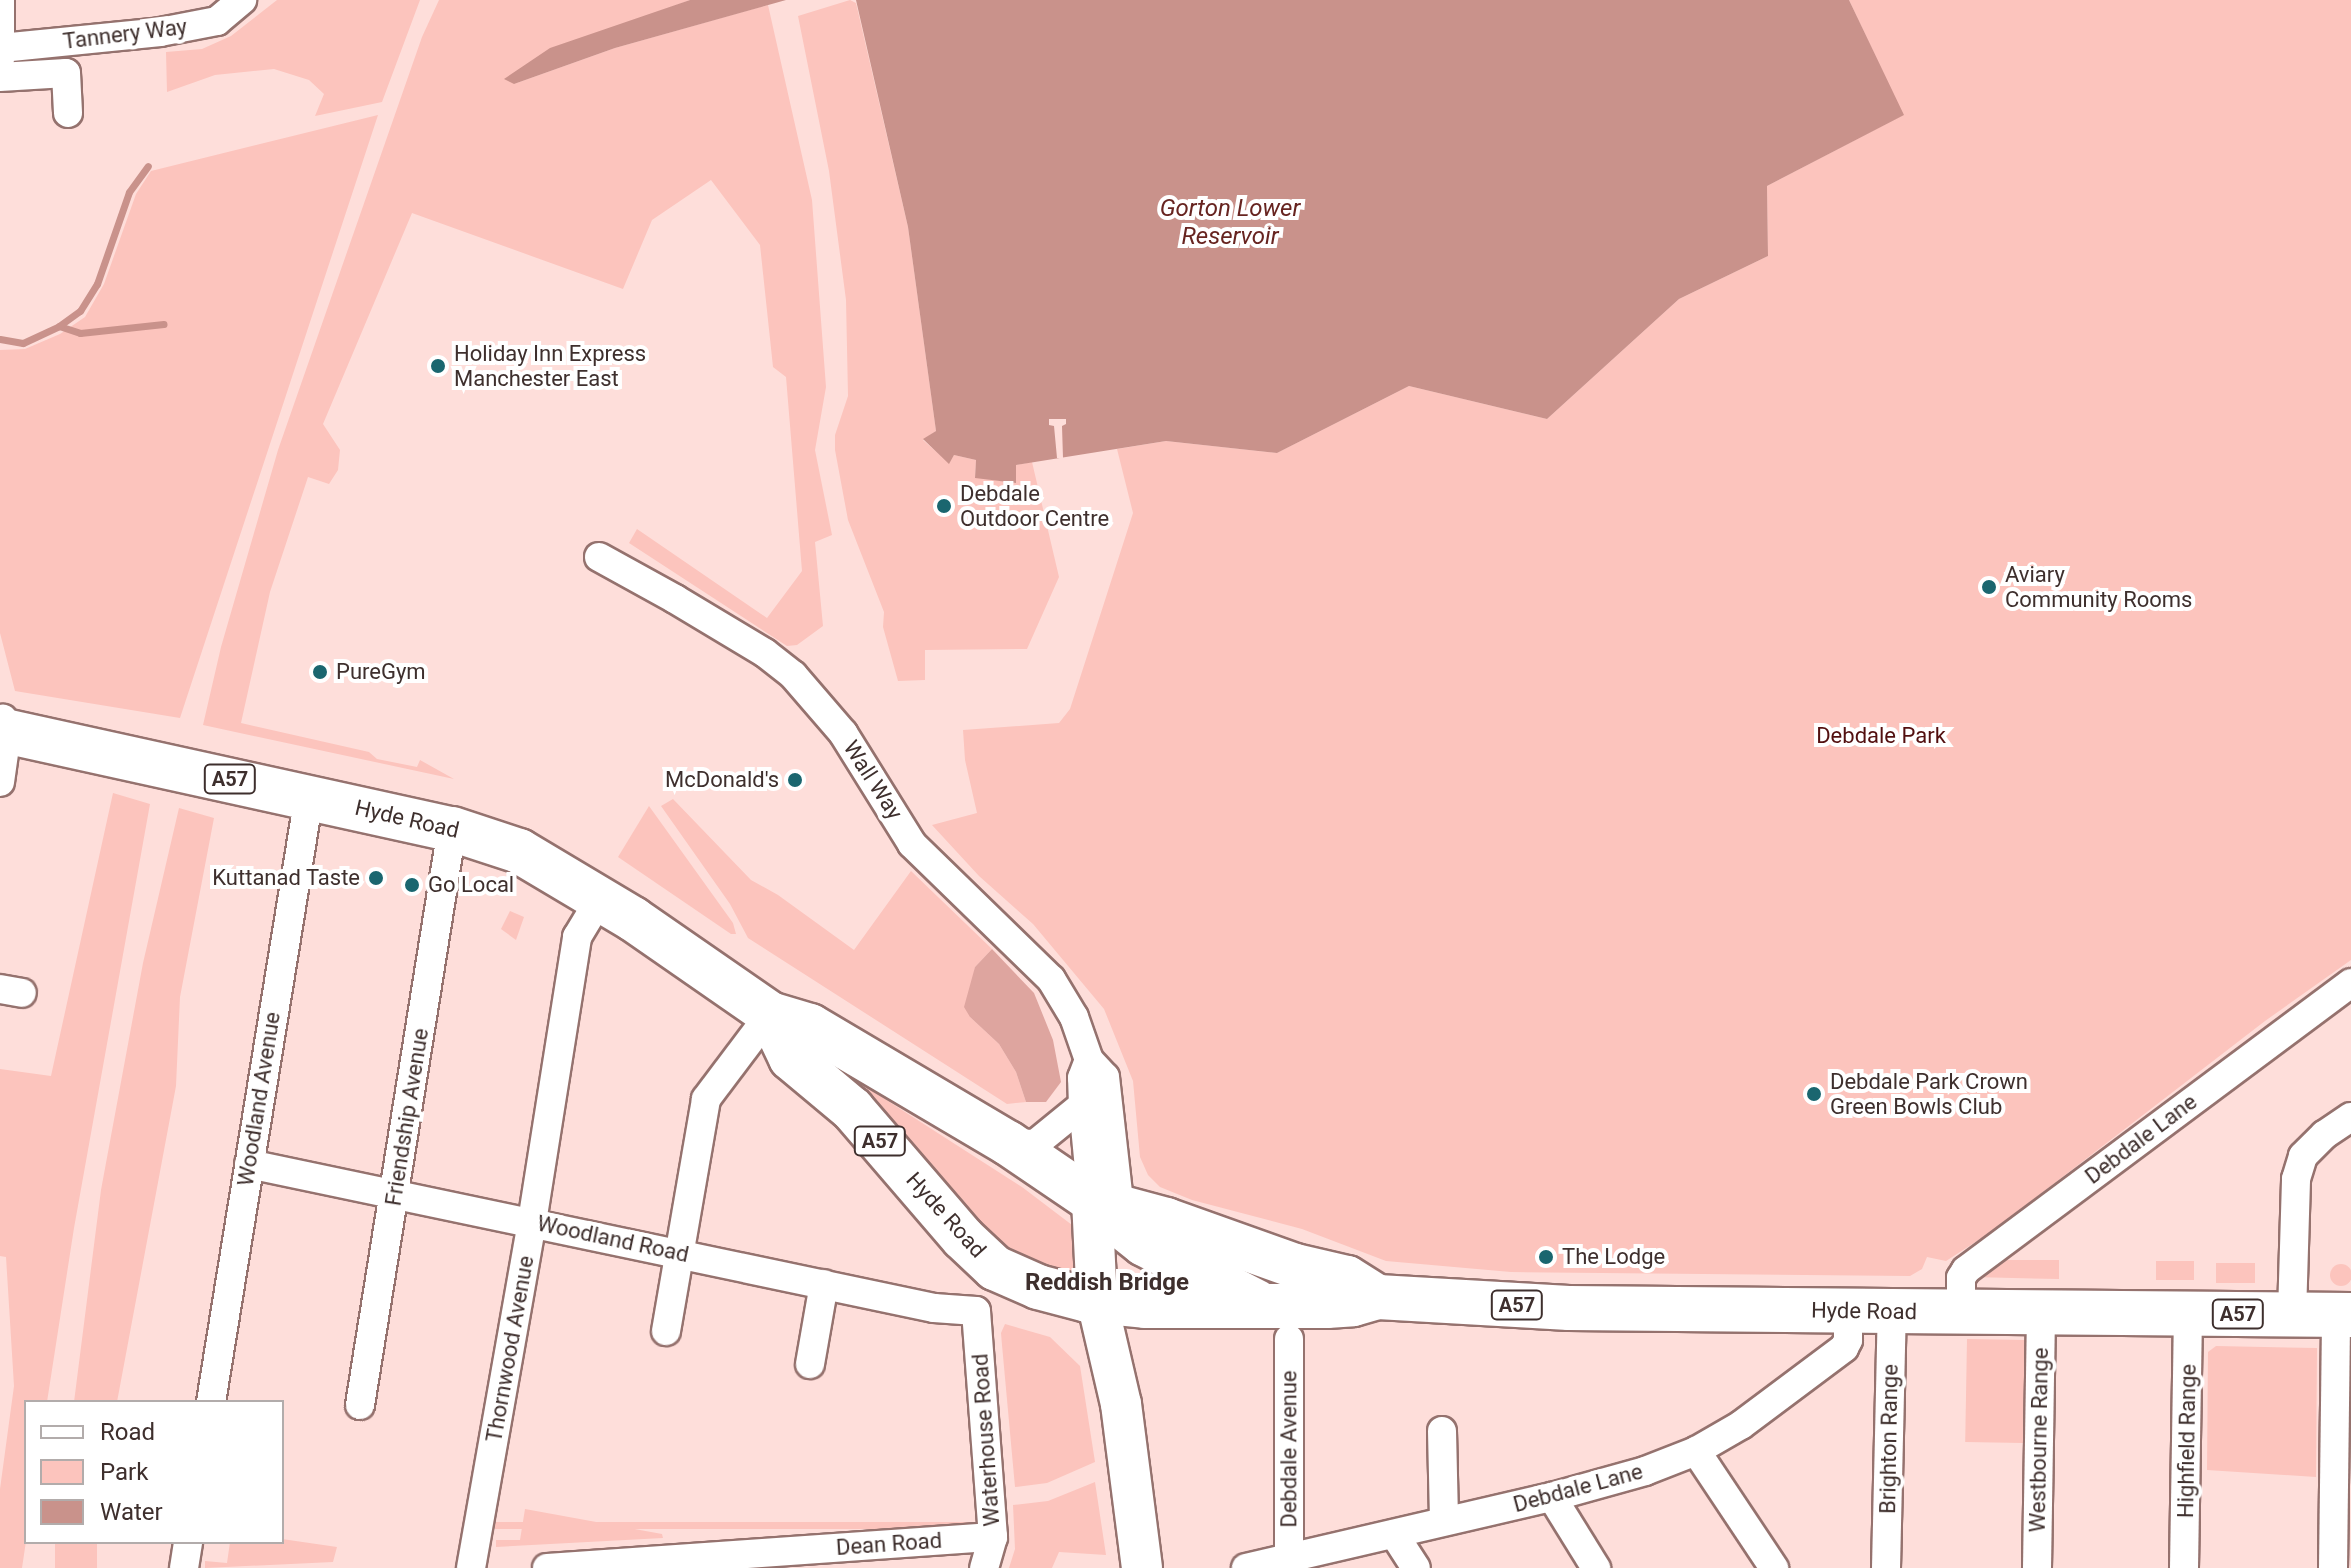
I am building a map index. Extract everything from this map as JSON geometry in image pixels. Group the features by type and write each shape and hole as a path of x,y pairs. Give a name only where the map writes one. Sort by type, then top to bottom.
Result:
{"highway":[{"name":"Hyde Road","path":"2,724 452,829 519,851 600,899 770,1014 810,1026 920,1095 1028,1145 1110,1213 1166,1220 1295,1266 1347,1278 1378,1297"},
{"name":"Hyde Road","path":"770,1014 791,1058 852,1109 963,1238 995,1268 1097,1309 1340,1305 1378,1297 1569,1308 2343,1315"},
{"name":"A57","path":"1110,1213 1263,1305"}],"main road":[{"name":"Wall Way","path":"1110,1213 1097,1309 1121,1404 1142,1568"}],"street":[{"path":"0,0 0,59"},
{"name":"Tannery Way","path":"1,48 160,32 217,21 242,0"},
{"path":"0,77 66,73 68,113"},
{"name":"Wall Way","path":"599,557 738,637 793,675 843,733 912,844 1051,979 1074,1017 1089,1060 1105,1077 1110,1213"},
{"path":"0,782 2,724"},
{"name":"Woodland Avenue","path":"211,1400 309,796"},
{"name":"Friendship Avenue","path":"360,1405 452,829"},
{"name":"Thornwood Avenue","path":"471,1568 532,1222 577,937 600,899"},
{"name":"Debdale Lane","path":"1961,1312 1961,1278 1966,1270 2351,983"},
{"path":"666,1331 706,1099 770,1014"},
{"name":"Wall Way","path":"1089,1060 1082,1078 1083,1105 1110,1213"},
{"path":"1028,1145 1083,1105"},
{"path":"2292,1315 2296,1179 2303,1156 2324,1135 2351,1117"},
{"name":"Woodland Road","path":"249,1164 934,1308 976,1311"},
{"path":"810,1364 824,1284"},
{"name":"Debdale Lane","path":"1246,1568 1552,1497 1645,1471 1696,1451 1741,1425 1844,1348 1848,1340 1848,1310"},
{"name":"Waterhouse Road","path":"976,1311 993,1537 984,1568"},
{"name":"Brighton Range","path":"1886,1568 1892,1311"},
{"name":"Westbourne Range","path":"2037,1568 2041,1313"},
{"name":"Highfield Range","path":"2184,1568 2188,1314"},
{"path":"2333,1568 2343,1315"},
{"name":"Debdale Avenue","path":"1289,1339 1289,1559"},
{"path":"1442,1431 1444,1521"},
{"path":"1696,1451 1774,1568"},
{"path":"1552,1497 1596,1568"},
{"path":"1394,1534 1416,1568"},
{"name":"Dean Road","path":"547,1568 993,1537"},
{"path":"184,1568 188,1544"}],"green space":[{"path":"277,0 420,0 382,102 315,116 324,94 309,80 274,69 215,75 167,92 166,52 202,49 231,36"},
{"path":"439,0 690,0 631,22 514,84 615,48 768,5 812,200 826,387 815,450 832,535 815,542 823,626 797,645 787,646 629,543 637,529 767,618 802,571 786,377 773,367 760,245 711,180 652,220 623,289 412,213 323,424 340,450 338,470 329,484 308,477 270,592 241,723 369,752 377,759 417,767 420,760 454,779 203,725 221,647 278,450 422,37"},
{"path":"850,0 856,3 908,227 936,431 923,440 949,463 954,455 976,460 975,477 1015,483 1016,465 1032,462 1059,577 1027,649 925,650 925,680 898,681 883,627 884,612 848,520 835,450 835,435 848,396 846,300 829,171 798,16"},
{"name":"Debdale Park","path":"1849,0 2351,0 2351,960 2265,1021 1991,1232 1946,1261 1927,1257 1922,1269 1910,1276 1511,1272 1386,1261 1302,1229 1192,1200 1160,1187 1148,1175 1140,1157 1133,1081 1104,1009 1033,924 979,876 932,825 977,813 965,760 963,730 1059,723 1070,709 1133,513 1117,449 1166,441 1277,453 1409,386 1547,419 1679,299 1768,256 1767,186 1903,115"},
{"path":"378,115 180,718 15,691 0,633 0,350 25,349 60,334 85,317 104,284 136,194 151,171"},
{"path":"113,793 150,804 74,1228 47,1400 24,1400 26,1544 22,1568 0,1568 0,1489 14,1386 6,1257 0,1256 0,1069 51,1076"},
{"path":"673,799 751,880 778,895 854,950 911,871 992,949 975,967 970,1017 999,1044 1016,1072 1026,1102 1007,1104 748,938 730,904 661,806"},
{"path":"649,806 733,923 736,934 731,934 618,857"},
{"path":"179,808 214,818 180,997 176,1086 117,1400 74,1400 101,1190 143,963"},
{"path":"510,911 524,917 516,940 501,929"},
{"path":"805,1038 891,1103 1022,1187 1076,1228 1079,1272 1048,1268 991,1243"},
{"path":"1994,1260 2059,1260 2059,1279 1972,1277"},
{"path":"2156,1261 2194,1261 2194,1280 2156,1280"},
{"path":"2216,1263 2255,1263 2255,1283 2216,1283"},
{"path":"2341,1264 2349,1267 2352,1275 2349,1283 2341,1286 2333,1283 2330,1275 2333,1267"},
{"path":"1005,1324 1050,1337 1080,1366 1095,1462 1047,1483 1015,1487 1001,1333"},
{"path":"1967,1339 2025,1340 2023,1443 1965,1442"},
{"path":"2216,1346 2317,1348 2316,1477 2207,1470 2208,1352"},
{"path":"1095,1482 1106,1555 1059,1552 1052,1568 1009,1568 1015,1549 1013,1505 1048,1501"},
{"path":"525,1509 662,1534 663,1538 496,1547 496,1540 520,1540"},
{"path":"495,1522 970,1522 970,1529 495,1529"},
{"path":"284,1539 337,1547 333,1562 205,1568 205,1561 227,1563 230,1544 284,1544"},
{"path":"55,1544 97,1544 97,1568 55,1568"}],"shaded area":[{"path":"992,949 1034,993 1053,1040 1061,1082 1046,1102 1026,1102 1016,1072 999,1044 970,1017 964,1007 975,967"}],"water":[{"path":"690,0 786,0 615,48 514,84 504,79 550,48"},
{"name":"Gorton Lower Reservoir","path":"856,0 1849,0 1904,115 1767,186 1768,256 1679,299 1547,419 1409,386 1277,453 1166,441 1016,465 1016,483 975,478 976,460 954,455 949,464 923,439 936,431 908,227"}],"pier":[{"path":"1049,419 1066,419 1066,424 1062,426 1063,458 1057,458 1054,426 1049,425"}],"waterway":[{"path":"0,339 23,343 59,326 80,311 97,284 129,192 148,166"},
{"path":"59,326 80,333 164,324"}],"place":[{"name":"Holiday Inn Express Manchester East","path":"438,366"},
{"name":"Debdale Outdoor Centre","path":"944,506"},
{"name":"Aviary Community Rooms","path":"1989,587"},
{"name":"PureGym","path":"320,672"},
{"name":"McDonald's","path":"795,780"},
{"name":"Kuttanad Taste","path":"376,878"},
{"name":"Go Local","path":"412,885"},
{"name":"Debdale Park Crown Green Bowls Club","path":"1814,1094"},
{"name":"The Lodge","path":"1546,1257"}],"district":[{"name":"Reddish Bridge","path":"1107,1283"}]}
